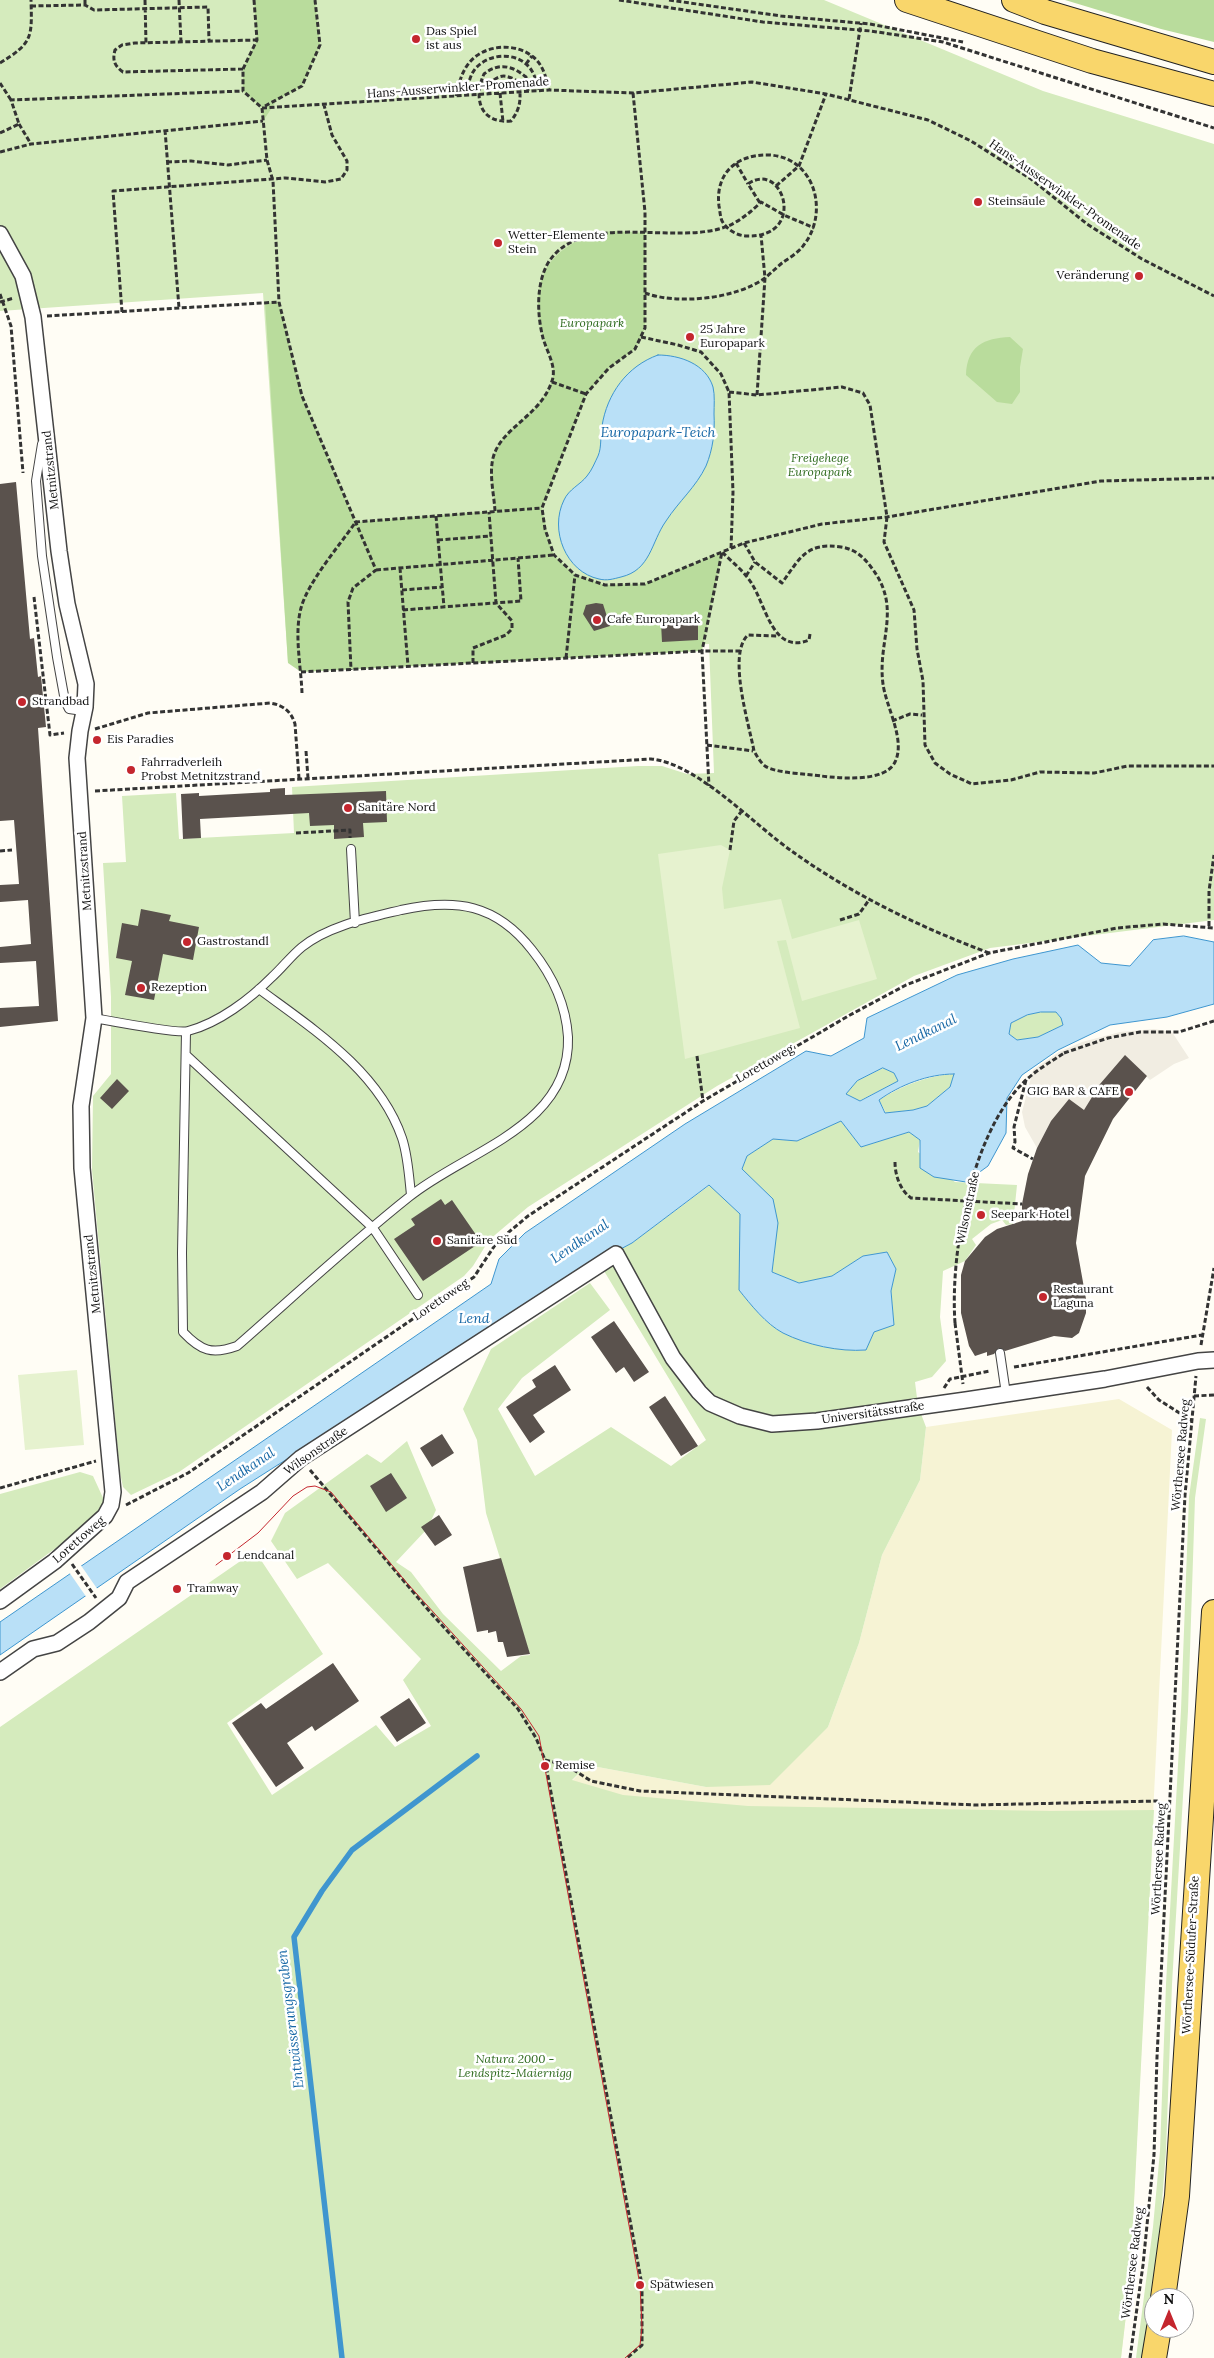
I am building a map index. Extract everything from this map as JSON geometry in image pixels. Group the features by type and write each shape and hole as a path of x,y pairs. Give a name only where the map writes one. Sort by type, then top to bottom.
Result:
{"main road":[{"path":"907,0 1092,61 1214,94"},
{"path":"1014,0 1045,12 1214,62"},
{"path":"1174,51 1214,57"},
{"path":"1092,61 1130,84 1214,108"},
{"name":"Wörthersee-Südufer-Straße","path":"1164,2288 1177,2196 1202,1847 1214,1612"},
{"path":"1154,2358 1157,2338"}],"street":[{"name":"Metnitzstrand","path":"0,234 23,276 33,317 67,604 86,684 78,758 94,1018 81,1106 82,1168 113,1492 111,1505 106,1516"},
{"name":"Universitätsstraße","path":"616,1254 673,1358 698,1392 710,1403 740,1416 772,1424 817,1421 966,1400 1198,1361 1214,1360"},
{"name":"Wilsonstraße","path":"0,1672 33,1649 57,1643 89,1622 118,1598 127,1582 262,1492 300,1458 616,1254"},
{"name":"Lorettoweg","path":"0,1601 55,1562 106,1516"}],"lane":[{"path":"45,420 36,481 43,566 65,701 69,709 76,710 85,706"},
{"path":"351,849 355,923"},
{"path":"94,1018 186,1032 220,1017 259,989 302,948 318,936 402,910 446,904 475,907 497,916 518,932 550,976 561,1000 567,1028 568,1049 561,1078 548,1101 526,1122 411,1195 237,1346 222,1351 208,1351 193,1343 183,1332 181,1299 186,1032"},
{"path":"259,989 349,1060 378,1094 402,1138 407,1156 411,1195"},
{"path":"186,1055 373,1228 418,1295"},
{"path":"1000,1353 1006,1394"}],"path":[{"path":"0,64 26,46 32,26 31,0"},
{"path":"85,0 85,5"},
{"path":"145,0 146,43"},
{"path":"179,0 181,42"},
{"path":"243,91 243,69 257,40 254,0"},
{"path":"262,108 302,86 320,45 315,0"},
{"path":"619,0 763,22 860,30 943,42 1214,128"},
{"path":"669,0 782,16 861,23 970,43"},
{"path":"31,6 85,5 94,10 208,7 209,41"},
{"path":"850,99 861,23"},
{"path":"243,69 123,72 116,66 113,58 115,50 122,45 257,40"},
{"path":"502,47 502,55"},
{"path":"456,96 463,73 470,62 483,51 502,47 520,50 532,56 545,73 550,90"},
{"path":"467,95 468,83 476,67 483,62 502,55 526,64 534,74 538,90"},
{"path":"526,64 532,56"},
{"path":"515,68 519,60"},
{"path":"470,62 476,67"},
{"path":"483,62 488,70"},
{"path":"519,82 518,111 510,121 495,121 486,115 478,94 481,80 488,70 500,66 515,68 526,78 528,91"},
{"path":"489,93 490,84 498,76 506,75 519,82"},
{"path":"519,82 526,78"},
{"path":"481,80 490,84"},
{"name":"Hans-Ausserwinkler-Promenade","path":"262,108 538,90 633,93 752,82 826,94 928,120 971,141 1031,179 1087,224 1134,254 1214,296"},
{"path":"0,83 11,100 20,124 31,144"},
{"path":"11,100 243,91 262,108 267,160 272,181 279,302 302,396 376,570"},
{"path":"500,93 503,122"},
{"path":"633,93 643,186 645,328 635,349 609,368 586,394 542,508 545,529 554,556 575,575 605,585 645,584 744,544 822,524 887,517 1101,481 1214,478"},
{"path":"776,186 799,166 826,94"},
{"path":"122,312 113,191 272,181 285,178 325,182 340,179 347,170 347,161 332,135 324,105"},
{"path":"0,152 31,144 263,121"},
{"path":"0,133 20,124"},
{"path":"165,130 179,308"},
{"path":"645,294 661,299 692,299 726,294 765,278 802,247 814,228 816,200 807,174 799,166 783,158 768,155 752,158 726,170 720,182 720,214 727,227 740,236 761,235 772,232 784,215 785,204 776,186 770,180 755,179 748,184"},
{"path":"167,162 191,161 228,165 267,160"},
{"path":"736,164 760,203 814,228"},
{"path":"495,511 492,472 499,443 537,408 552,382 553,368 543,336 539,313 541,284 550,261 572,243 594,234 612,232 669,235 727,227 760,203"},
{"path":"757,395 765,278 761,235"},
{"path":"0,294 11,326 24,481"},
{"path":"33,317 279,302"},
{"path":"641,337 701,352 720,374 729,392 733,492 731,550"},
{"path":"552,382 586,394"},
{"path":"729,392 757,395 842,387 863,393 870,405 887,517 884,542 914,610 917,649 923,681 922,715 925,745 935,763 950,774 972,784 1010,780 1040,772 1094,773 1128,766 1214,766"},
{"path":"355,522 542,508"},
{"path":"473,663 473,648 506,635 512,629 512,621 496,603 489,512"},
{"path":"436,516 444,607"},
{"path":"302,693 298,632 301,609 306,594 355,522"},
{"path":"438,540 491,536"},
{"path":"744,544 755,562 782,584 803,554 823,544 846,548 862,556 879,577 888,604 882,667 886,700 899,747 895,762 888,770 863,778 837,778 769,769 759,760 754,751 739,672 742,641 748,635 777,636 788,642 802,643 809,640 810,634"},
{"path":"722,552 746,576 761,600 777,636"},
{"path":"709,786 702,650 722,552"},
{"path":"351,670 348,602 353,588 376,570 554,556"},
{"path":"403,610 521,601 518,558"},
{"path":"746,576 755,562"},
{"path":"400,568 408,666"},
{"path":"566,658 575,575"},
{"path":"402,590 442,587"},
{"path":"33,588 50,735 101,728 116,721 148,713 279,704 292,717 294,724 299,778"},
{"path":"301,672 702,650 740,651"},
{"path":"892,721 910,714 922,715"},
{"path":"707,745 754,751"},
{"path":"306,751 308,778"},
{"path":"79,792 299,778 651,759 666,760 689,770 793,852 869,900 928,930 989,954"},
{"path":"730,850 734,821 741,812"},
{"path":"296,833 350,830 351,849"},
{"path":"0,851 12,850"},
{"path":"1209,926 1209,891 1214,854"},
{"path":"840,920 859,914 869,900"},
{"name":"Lorettoweg","path":"106,1516 188,1473 474,1277 497,1242 528,1216 703,1101 850,1015 906,985 989,954 1117,928 1163,924 1209,926 1214,928"},
{"name":"Wilsonstraße","path":"966,1400 955,1323 956,1274 967,1200 982,1149 1000,1116 1026,1080 1037,1070 1064,1053 1108,1038 1140,1032 1179,1032 1214,1022"},
{"path":"697,1056 703,1101"},
{"path":"1026,1080 1014,1127 1015,1142 1013,1148 1033,1159"},
{"path":"895,1162 899,1181 906,1194 911,1198 1022,1204"},
{"name":"Wörthersee Radweg","path":"1130,2358 1143,2264 1154,2155 1157,2057 1185,1495 1198,1361 1214,1268"},
{"path":"943,1403 945,1386 950,1380 962,1376 1202,1335"},
{"path":"1133,1373 1159,1400 1192,1421"},
{"path":"1194,1396 1214,1395"},
{"path":"0,1488 110,1457"},
{"path":"300,1458 430,1612 518,1709 536,1738 545,1760 572,1893 642,2285 642,2345 626,2358"},
{"path":"68,1558 99,1603"},
{"path":"545,1760 566,1765 591,1781 640,1791 975,1806 1157,1801 1170,1812"}],"shaded area":[{"path":"1154,1029 1172,1032 1189,1058 1174,1064 1150,1080 1126,1056 1082,1114 1051,1121 1037,1148 1025,1127 1022,1112 1033,1070 1059,1052 1082,1042 1120,1032"},
{"path":"1119,1399 1172,1430 1130,2281 1121,2358 572,1781 587,1765 706,1787 828,1727 859,1643 882,1555 920,1480 926,1427"}],"green space":[{"name":"Europapark","path":"0,0 824,0 1043,91 1214,144 1214,920 990,948 914,976 717,1086 528,1207 489,1240 473,1266 464,1276 179,1472 131,1495 123,1487 120,1473 92,1170 93,1096 111,1074 111,997 103,863 126,862 122,796 176,793 179,839 294,833 292,787 638,766 662,766 687,774 714,773 709,644 288,663 263,293 0,311"},
{"path":"254,0 315,0 320,45 302,86 277,100 263,121 262,108 243,91 243,69 257,40"},
{"path":"1065,0 1214,0 1214,42 1161,29"},
{"path":"612,231 645,233 645,328 635,349 609,368 586,394 542,508 549,541 554,556 575,575 605,585 645,584 722,552 702,651 301,672 288,663 265,303 279,302 302,396 355,522 495,511 492,471 493,458 497,447 539,404 552,381 552,364 543,337 539,316 538,297 542,280 549,265 559,253 573,243"},
{"path":"1010,337 1023,349 1020,367 1020,392 1012,404 997,402 966,375 967,365 974,350 992,339"},
{"path":"721,845 730,850 722,888 724,909 781,899 792,939 859,920 877,979 802,1001 786,940 777,941 800,1028 685,1059 658,854"},
{"path":"1041,1012 1056,1012 1061,1018 1063,1025 1038,1037 1017,1040 1009,1034 1011,1023 1027,1015"},
{"path":"883,1068 894,1073 898,1081 859,1101 846,1094 857,1081"},
{"path":"954,1074 950,1087 927,1106 913,1110 886,1113 879,1100 915,1082"},
{"name":"Natura 2000 - Lendspitz-Maiernigg","path":"841,1121 861,1147 909,1132 920,1140 918,1152 955,1182 1017,1185 1013,1224 1006,1225 1002,1220 991,1224 972,1239 976,1245 965,1261 943,1271 940,1317 946,1361 932,1377 915,1382 918,1406 926,1427 920,1480 882,1555 859,1643 828,1727 770,1785 706,1787 587,1765 572,1780 623,1795 748,1806 1051,1811 1154,1810 1130,2281 1121,2358 0,2358 0,1727 255,1551 323,1654 227,1723 272,1795 376,1725 395,1747 431,1726 403,1680 421,1659 328,1563 297,1579 271,1541 285,1513 367,1454 381,1463 407,1441 436,1510 427,1529 396,1562 411,1572 443,1614 501,1671 521,1656 530,1655 486,1513 477,1440 463,1409 491,1349 590,1283 610,1310 522,1378 498,1409 535,1476 611,1427 671,1466 706,1440 598,1261 632,1243 710,1185 740,1214 739,1290 759,1314 783,1333 802,1341 835,1348 865,1350 874,1332 894,1325 891,1291 896,1269 887,1252 863,1256 832,1276 799,1283 772,1272 775,1250 742,1169 747,1156 773,1139 797,1141"},
{"path":"77,1370 84,1445 25,1450 18,1375"},
{"path":"1200,1418 1206,1419 1195,1498 1188,1711 1172,1984 1166,2151 1160,2227 1152,2288 1145,2288 1160,2151 1189,1497"},
{"path":"80,1472 93,1476 104,1500 101,1515 0,1589 0,1494"},
{"path":"1144,2296 1144,2338 1146,2338 1143,2358 1136,2358"}],"water":[{"name":"Europapark-Teich","path":"658,355 666,355 691,362 705,372 710,379 714,393 714,434 712,447 702,474 666,521 649,554 639,568 621,577 610,580 599,579 587,575 569,559 560,536 558,524 560,512 566,496 587,476 598,456 605,414 614,392 637,366"},
{"path":"1184,936 1214,942 1214,1004 1167,1017 1110,1025 1058,1050 1022,1075 1007,1098 1006,1133 988,1166 966,1182 934,1177 920,1168 920,1140 909,1132 861,1147 841,1121 797,1141 773,1139 747,1156 742,1169 773,1199 778,1223 772,1272 799,1283 832,1276 863,1256 887,1252 896,1269 891,1291 894,1325 874,1332 866,1350 834,1349 802,1341 783,1333 759,1314 739,1290 740,1214 709,1185 632,1243 598,1261 240,1489 0,1655 0,1622 491,1284 499,1259 525,1233 685,1124 806,1051 831,1056 864,1038 867,1018 957,975 1013,959 1078,945 1101,963 1130,966 1153,940","holes":["1041,1012 1056,1012 1061,1018 1063,1025 1038,1037 1017,1040 1009,1034 1011,1023 1027,1015","883,1068 894,1073 898,1081 860,1101 846,1094 857,1081","954,1074 950,1087 927,1106 913,1110 885,1113 879,1100 915,1081"]}],"pier":[{"path":"80,1564 98,1590 87,1598 69,1572"}],"building":[{"name":"Strandbad","path":"16,482 30,639 34,638 38,677 41,676 46,727 38,728 58,1021 0,1027 0,1008 39,1006 36,961 0,963 0,947 31,944 28,900 0,902 0,885 19,884 14,820 0,821 0,484"},
{"name":"Cafe Europapark","path":"603,604 610,626 594,631 583,614 586,605"},
{"path":"698,622 698,640 662,642 661,623"},
{"path":"285,788 285,795 386,791 387,822 363,823 364,837 334,839 334,825 310,826 309,813 200,819 201,838 183,839 181,794 199,793 199,796 270,792 270,789"},
{"path":"141,909 171,915 169,921 199,927 193,960 163,954 154,1000 125,995 132,961 116,958 122,923 138,926"},
{"path":"1125,1055 1147,1076 1113,1119 1085,1176 1076,1243 1086,1299 1086,1313 1079,1333 1072,1338 1054,1336 1005,1351 999,1348 994,1354 987,1356 987,1352 975,1356 969,1346 961,1313 961,1275 965,1261 985,1237 997,1229 1022,1221 1022,1204 1028,1174 1037,1148 1051,1121 1069,1099 1084,1110 1100,1084"},
{"path":"117,1079 129,1091 112,1109 100,1098"},
{"name":"Sanitäre Süd","path":"441,1199 445,1205 452,1200 481,1242 423,1281 394,1239 415,1225 411,1219"},
{"path":"614,1321 649,1372 634,1382 624,1367 616,1373 591,1337"},
{"path":"555,1365 571,1390 533,1415 545,1432 530,1443 506,1407 536,1387 532,1380"},
{"path":"665,1396 698,1446 681,1456 649,1407"},
{"path":"442,1434 454,1453 432,1467 420,1448"},
{"path":"391,1473 407,1498 386,1512 370,1486"},
{"path":"439,1515 452,1535 435,1546 421,1527"},
{"path":"501,1558 530,1654 507,1657 503,1642 498,1642 496,1631 488,1633 488,1630 477,1632 463,1567"},
{"path":"333,1663 359,1701 315,1731 312,1726 287,1743 304,1768 276,1787 232,1723 261,1703 266,1709"},
{"path":"409,1698 426,1723 397,1742 380,1717"}],"waterway":[{"name":"Entwässerungsgraben","path":"342,2358 294,1937 322,1891 352,1850 477,1756"}],"tram line":[{"path":"216,1565 258,1533 293,1496 307,1487 315,1486 331,1492 406,1582 521,1709 539,1736 640,2285 642,2327 640,2345 625,2358"}],"place":[{"name":"Das Spiel ist aus","path":"416,39"},
{"name":"Steinsäule","path":"978,202"},
{"name":"Wetter-Elemente Stein","path":"498,243"},
{"name":"Veränderung","path":"1139,276"},
{"name":"25 Jahre Europapark","path":"690,337"},
{"name":"Cafe Europapark","path":"597,620"},
{"name":"Strandbad","path":"22,702"},
{"name":"Eis Paradies","path":"97,740"},
{"name":"Fahrradverleih Probst Metnitzstrand","path":"131,770"},
{"name":"Sanitäre Nord","path":"348,808"},
{"name":"Gastrostandl","path":"187,942"},
{"name":"Rezeption","path":"141,988"},
{"name":"GIG BAR & CAFE","path":"1129,1092"},
{"name":"Seepark Hotel","path":"981,1215"},
{"name":"Sanitäre Süd","path":"437,1241"},
{"name":"Restaurant Laguna","path":"1043,1297"},
{"name":"Lendcanal","path":"227,1556"},
{"name":"Tramway","path":"177,1589"},
{"name":"Remise","path":"545,1766"},
{"name":"Spätwiesen","path":"640,2285"}],"park label":[{"name":"Freigehege Europapark","path":"820,466"}],"water label":[{"name":"Lendkanal","path":"926,1033"},
{"name":"Lendkanal","path":"580,1242"},
{"name":"Lend","path":"474,1319"},
{"name":"Lendkanal","path":"246,1470"}]}
